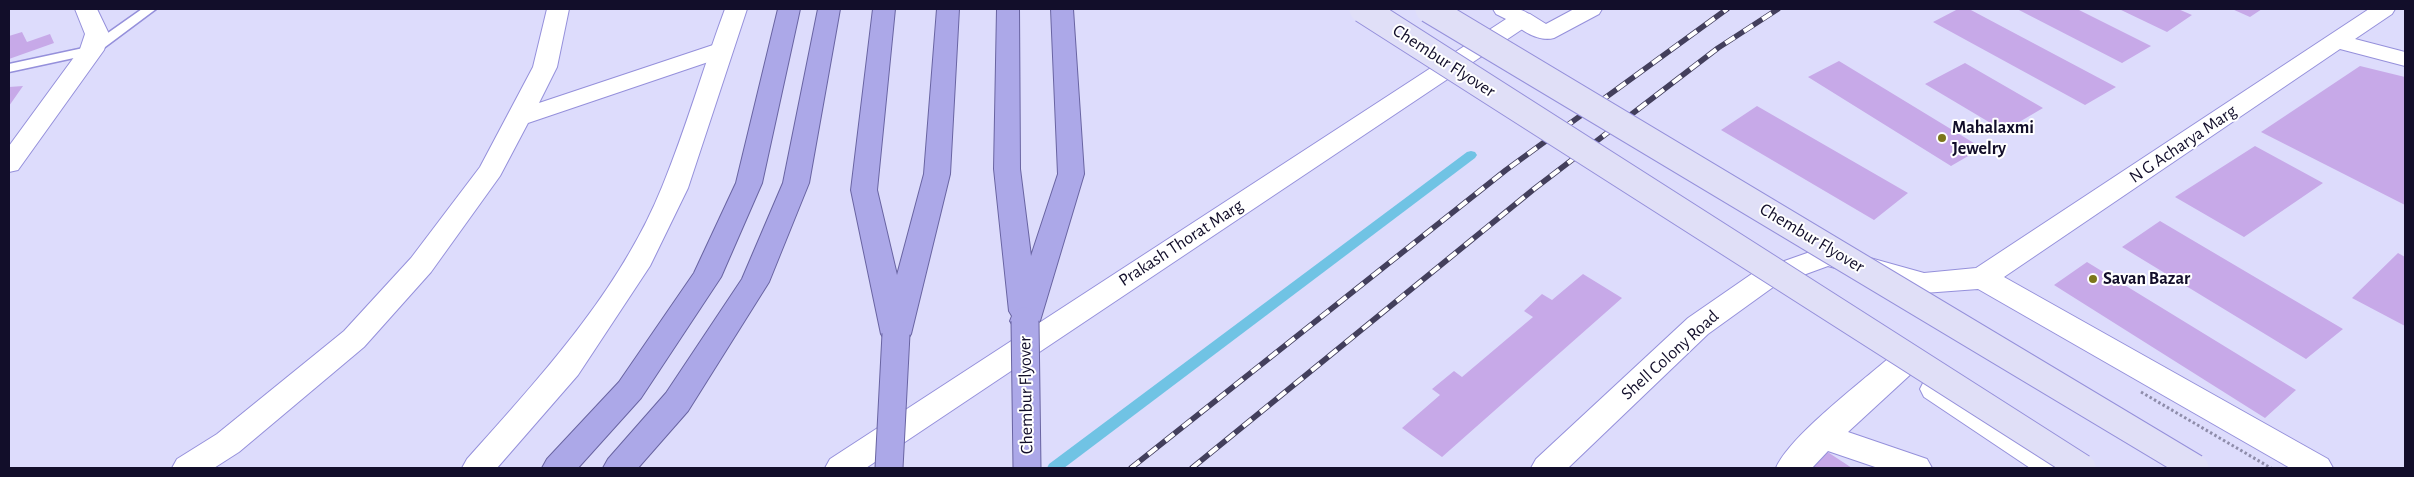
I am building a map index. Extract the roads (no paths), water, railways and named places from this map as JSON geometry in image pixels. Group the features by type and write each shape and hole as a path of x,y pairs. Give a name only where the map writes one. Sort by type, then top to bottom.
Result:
{"highway":[{"path":"558,468 630,390 707,277 750,184 789,9"},
{"path":"619,468 677,402 755,282 796,183 829,9"},
{"path":"884,9 864,190 896,334"},
{"path":"889,468 896,334 937,174 948,9"},
{"path":"1008,9 1008,169 1025,321"},
{"path":"1025,321 1072,174 1062,9"},
{"name":"Chembur Flyover","path":"1025,321 1027,468"}],"main road":[{"name":"Chembur Flyover","path":"1363,9 2082,468"},
{"name":"Chembur Flyover","path":"1428,9 2195,468"}],"street":[{"path":"9,164 92,50 97,34 86,9"},
{"path":"188,468 228,443 354,339 426,257 491,170 545,66 558,9"},
{"path":"478,468 567,367 636,266 675,188 736,9"},
{"name":"Prakash Thorat Marg","path":"841,468 1513,14 1546,32 1591,9"},
{"name":"N G Acharya Marg","path":"1982,278 2384,9"},
{"path":"2336,41 2405,59"},
{"path":"518,118 722,50"},
{"name":"Shell Colony Road","path":"1547,468 1698,326 1766,278 1827,256 1924,283 1982,278"},
{"path":"1766,278 2051,467"},
{"path":"1982,278 2317,468"},
{"path":"1792,468 1822,436 1900,366"},
{"path":"1822,436 1916,468"}],"lane":[{"path":"9,68 92,50 150,9"}],"waterway":[{"path":"1054,468 1471,155"}],"railway":[{"path":"1131,468 1506,170 1727,9"},
{"path":"1192,468 1534,189 1718,48 1778,9"}],"place":[{"name":"Mahalaxmi Jewelry","path":"1942,138"},
{"name":"Savan Bazar","path":"2093,279"}]}
